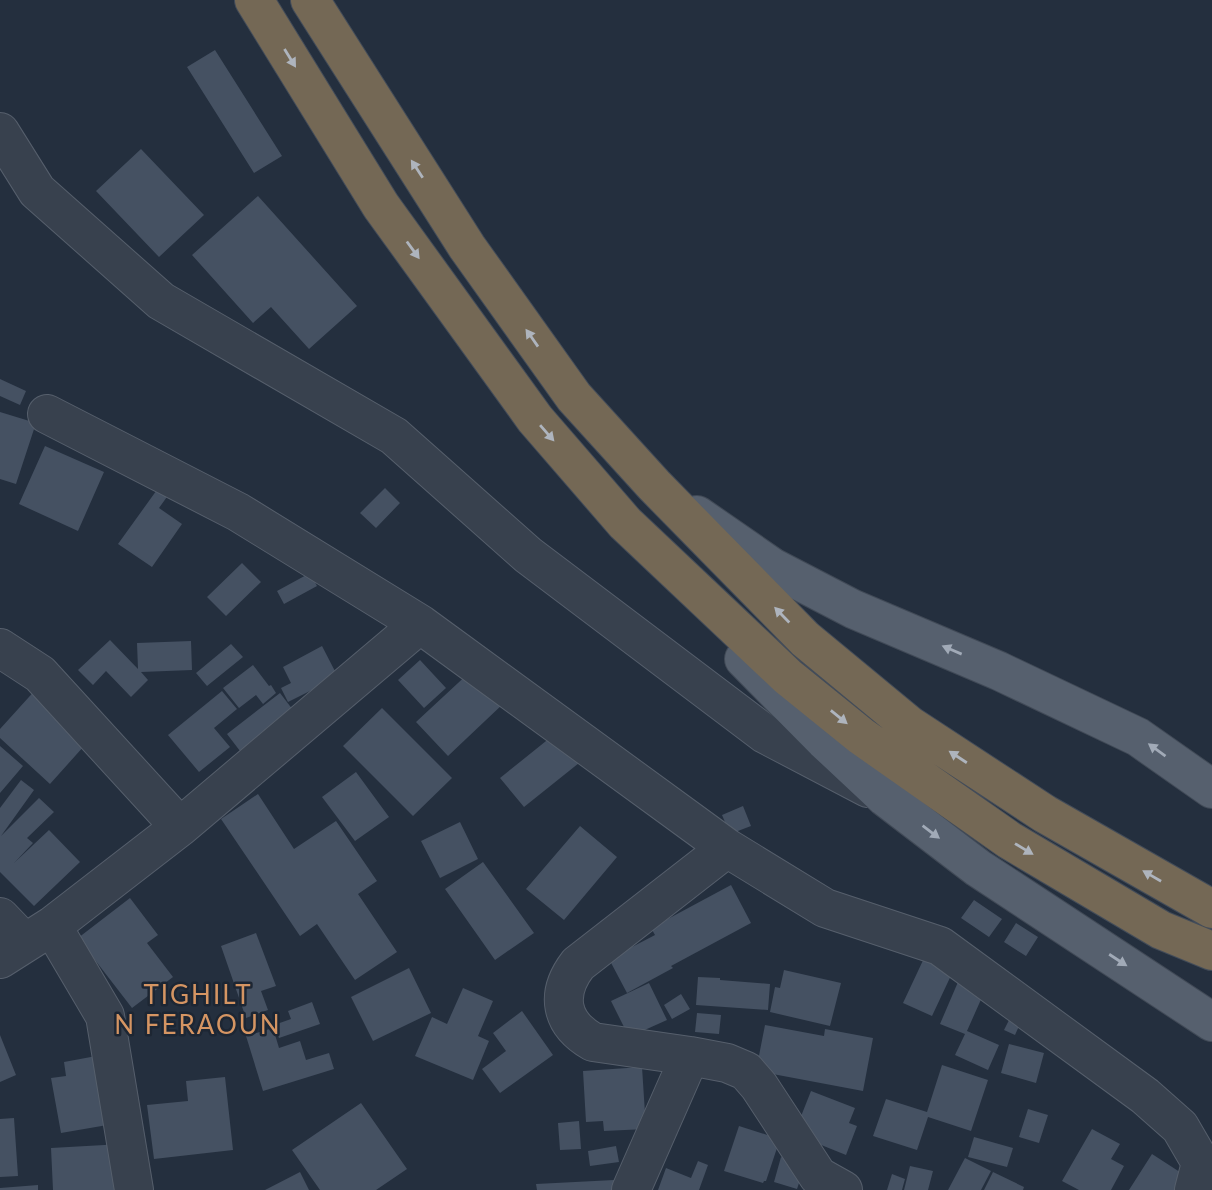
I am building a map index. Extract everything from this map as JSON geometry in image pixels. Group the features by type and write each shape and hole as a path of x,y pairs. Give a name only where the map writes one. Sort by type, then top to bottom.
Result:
{"highway":[{"path":"254,0 389,217 535,419 625,523 788,677 861,736 1009,840 1161,930 1212,951"},
{"path":"310,0 467,247 574,397 654,485 805,639 909,725 1045,814 1212,909"}],"main road":[{"path":"654,485 772,568 853,608 999,671 1138,737 1212,789"},
{"path":"625,523 681,597 885,797 978,868 1212,1022"}],"street":[{"path":"0,132 37,191 161,301 394,436 528,555 765,734 885,797"},
{"path":"47,414 238,512 420,624 727,848 825,908 940,946 1145,1096 1180,1127 1201,1163 1194,1190"},
{"path":"134,1190 105,1016 19,936 180,827 420,624"},
{"path":"0,648 40,674 180,827"},
{"path":"727,848 578,964 564,987 566,1014 581,1035 593,1042 727,1063 746,1071 759,1086 818,1176 843,1190"},
{"path":"631,1190 690,1056"}],"building":[{"path":"215,50 282,156 254,173 187,67"},
{"path":"141,149 204,215 159,257 96,191"},
{"path":"258,196 357,306 309,349 271,307 253,323 192,255"},
{"path":"0,379 26,391 20,405 0,396"},
{"path":"0,412 36,423 16,484 0,479"},
{"path":"45,446 104,472 78,531 19,504"},
{"path":"159,487 169,494 159,508 182,524 152,567 118,544"},
{"path":"385,488 400,503 376,528 360,513"},
{"path":"242,563 261,582 226,616 207,597"},
{"path":"310,573 317,586 284,604 277,591"},
{"path":"110,640 138,669 137,643 191,641 192,670 141,672 148,680 131,697 106,671 93,685 78,670"},
{"path":"231,644 243,657 207,686 196,673"},
{"path":"322,646 338,677 288,702 281,688 291,683 283,667"},
{"path":"420,660 446,688 424,708 398,680"},
{"path":"253,665 276,693 263,704 256,695 239,708 223,688"},
{"path":"472,670 504,703 448,756 416,722"},
{"path":"38,687 93,736 50,784 0,738 0,729"},
{"path":"222,691 237,709 214,728 230,747 199,772 168,735"},
{"path":"280,693 293,710 240,751 227,734"},
{"path":"382,708 452,778 413,816 343,746"},
{"path":"556,733 579,763 524,807 500,778"},
{"path":"0,746 23,766 0,793"},
{"path":"356,772 389,817 355,841 322,797"},
{"path":"21,780 34,790 1,836 39,798 54,812 27,838 33,843 14,863 49,830 80,862 34,906 0,872 0,808"},
{"path":"258,794 294,849 336,821 377,881 358,894 397,952 355,980 317,924 300,936 221,819"},
{"path":"743,806 751,826 730,834 722,815"},
{"path":"460,822 478,859 440,878 421,841"},
{"path":"580,826 617,857 564,920 526,889"},
{"path":"483,862 534,933 495,960 445,889"},
{"path":"731,885 751,923 627,993 609,959 655,935 651,928"},
{"path":"130,898 158,935 147,943 173,977 132,1008 78,938"},
{"path":"974,900 1002,919 989,937 961,918"},
{"path":"1016,923 1038,937 1026,956 1004,942"},
{"path":"256,933 276,986 261,991 268,1010 246,1018 221,946"},
{"path":"926,954 955,967 932,1016 903,1003"},
{"path":"409,968 431,1013 373,1041 351,997"},
{"path":"784,970 841,983 830,1026 770,1012 775,987 780,988"},
{"path":"961,975 987,986 967,1031 999,1045 988,1070 955,1055 965,1034 940,1024"},
{"path":"698,977 770,984 768,1010 696,1005"},
{"path":"649,983 667,1020 629,1037 611,1001"},
{"path":"463,988 493,1001 478,1036 489,1041 473,1080 415,1056 432,1017 447,1024"},
{"path":"681,994 690,1009 672,1019 664,1005"},
{"path":"312,1002 320,1024 279,1038 274,1025 291,1019 288,1011"},
{"path":"1014,1010 1024,1015 1015,1035 1004,1030"},
{"path":"522,1011 553,1055 500,1093 482,1069 506,1051 493,1033"},
{"path":"697,1013 721,1015 719,1034 695,1032"},
{"path":"765,1025 824,1036 825,1029 873,1038 863,1091 756,1071"},
{"path":"273,1028 279,1048 300,1041 306,1060 329,1053 334,1069 263,1091 246,1036"},
{"path":"0,1035 16,1075 0,1082"},
{"path":"1009,1044 1044,1053 1036,1083 1001,1073"},
{"path":"107,1054 119,1123 61,1133 51,1078 66,1076 64,1062"},
{"path":"942,1065 988,1080 971,1131 928,1117 917,1150 873,1136 886,1099 927,1112"},
{"path":"642,1067 646,1129 604,1131 603,1121 586,1122 583,1071"},
{"path":"225,1077 233,1150 154,1159 147,1105 188,1101 186,1081"},
{"path":"811,1091 855,1108 849,1123 857,1126 846,1155 794,1134"},
{"path":"361,1103 407,1169 376,1190 320,1190 292,1150"},
{"path":"1028,1109 1048,1115 1039,1143 1019,1137"},
{"path":"14,1118 18,1176 0,1177 0,1119"},
{"path":"579,1121 581,1149 560,1150 558,1123"},
{"path":"739,1126 780,1139 763,1183 724,1171"},
{"path":"1092,1129 1120,1144 1111,1159 1124,1166 1111,1190 1079,1190 1062,1181"},
{"path":"974,1137 1013,1148 1007,1167 968,1157"},
{"path":"122,1144 113,1159 114,1190 53,1190 51,1148"},
{"path":"616,1146 619,1162 590,1166 588,1151"},
{"path":"1152,1154 1186,1176 1177,1190 1129,1190"},
{"path":"781,1157 805,1165 797,1189 774,1182"},
{"path":"965,1158 991,1171 981,1190 948,1190"},
{"path":"698,1161 708,1165 699,1190 658,1190 666,1168 691,1178"},
{"path":"910,1166 933,1171 928,1190 904,1190"},
{"path":"300,1172 309,1190 265,1190"},
{"path":"993,1172 1024,1187 1023,1190 984,1190"},
{"path":"892,1174 905,1179 902,1190 887,1190"},
{"path":"614,1180 614,1190 537,1190 536,1184"},
{"path":"38,1185 38,1190 0,1190 0,1188"}],"district":[{"name":"TIGHILT N FERAOUN","path":"198,1009"}]}
